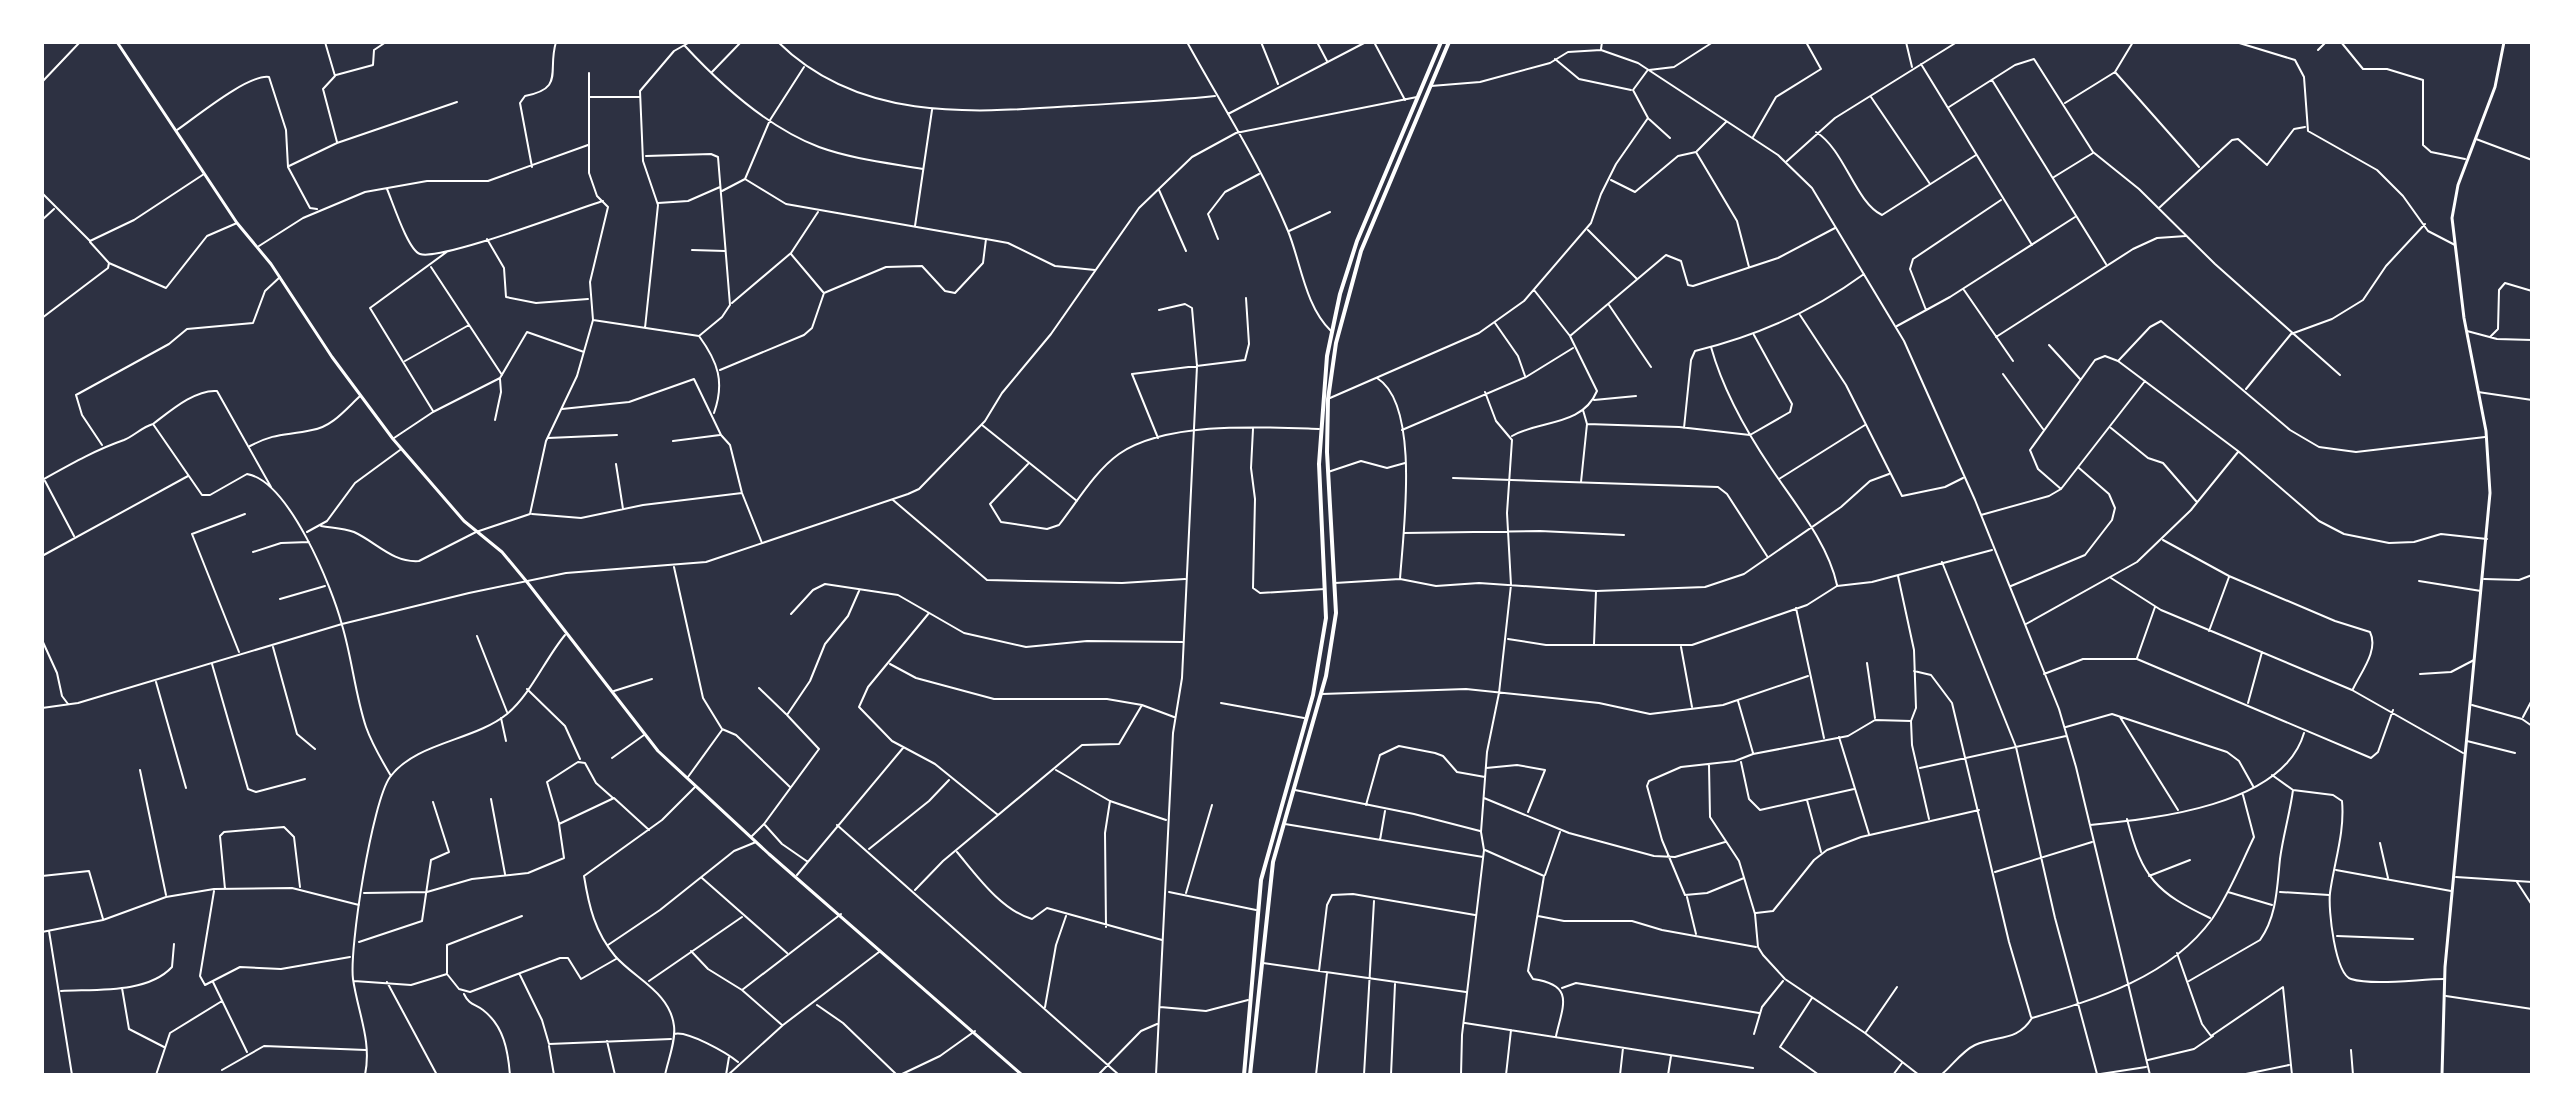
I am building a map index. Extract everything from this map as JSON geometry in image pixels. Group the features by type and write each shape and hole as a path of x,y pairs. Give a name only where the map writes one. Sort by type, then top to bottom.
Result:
{"main road":[{"path":"1244,1075 1257,910 1266,851 1318,673 1326,589 1320,429 1332,332 1357,241 1441,42"},
{"path":"1250,1075 1273,862 1330,657 1335,583 1327,472 1328,399 1336,343 1361,251 1449,42"}],"street":[{"path":"42,82 80,42"},
{"path":"117,42 237,223 280,277 393,439 476,532 502,552 645,734 756,842 1022,1075"},
{"path":"325,42 335,76"},
{"path":"337,143 323,89 335,76 373,65 374,50 386,42"},
{"path":"532,167 520,103 525,96 544,92 551,85 556,42"},
{"path":"645,328 657,203 645,174 639,97 643,85 674,51 690,42"},
{"path":"712,72 741,42"},
{"path":"778,42 806,65 844,89 866,97 932,109 962,112 1014,110 1215,96"},
{"path":"1187,42 1260,174 1288,232 1319,318 1332,332"},
{"path":"1261,42 1279,86"},
{"path":"1317,42 1327,63"},
{"path":"1227,115 1366,42"},
{"path":"1374,42 1405,101"},
{"path":"1601,50 1602,42"},
{"path":"1633,90 1647,70 1674,67 1713,42"},
{"path":"1752,138 1776,97 1821,69 1806,42"},
{"path":"1906,42 1912,68"},
{"path":"1786,161 1816,132 1957,42"},
{"path":"2064,104 2115,72 2133,42"},
{"path":"2236,42 2288,56 2299,65 2304,77 2306,127"},
{"path":"2318,50 2326,42"},
{"path":"2341,42 2363,69 2387,69 2423,80 2423,145 2431,152 2467,159"},
{"path":"2442,1075 2452,891 2490,493 2487,437 2466,331 2453,211 2467,159 2495,87 2504,42"},
{"path":"685,46 770,120 817,146 853,157 923,169"},
{"path":"1430,85 1480,82 1531,69 1582,49 1601,50 1647,70 1752,138 1786,161 1812,188 1896,326 1981,515 2065,727 2150,1075"},
{"path":"1555,59 1579,79 1633,90"},
{"path":"1949,107 2015,65 2034,59 2093,152 2159,208 2291,334 2340,375"},
{"path":"1921,64 2032,245"},
{"path":"657,203 688,201 745,179 770,120 806,65"},
{"path":"2115,72 2199,167"},
{"path":"530,514 547,438 562,409 593,320 589,299 593,265 608,207 591,181 589,73"},
{"path":"177,130 239,87 260,77 269,77 286,130 288,167 310,208"},
{"path":"1992,80 2107,265"},
{"path":"1633,90 1648,118 1670,138"},
{"path":"1870,95 1882,118 1931,185"},
{"path":"589,97 639,97"},
{"path":"42,708 69,705 342,624 566,573 674,567 706,562 919,489 982,425 1018,372 1051,334 1097,271 1139,208 1209,145 1237,134 1417,97"},
{"path":"288,167 337,143 457,102"},
{"path":"915,226 932,109"},
{"path":"1328,399 1479,333 1534,290 1587,229 1610,179 1648,118"},
{"path":"1610,179 1635,192 1678,156 1696,152 1726,122"},
{"path":"2159,208 2199,167 2235,139 2267,165 2294,129 2306,127 2348,156 2377,170 2426,223 2434,236 2456,245"},
{"path":"1816,132 1844,162 1877,213 1891,211 1976,155"},
{"path":"2475,138 2532,160"},
{"path":"258,247 320,210 387,188 427,181 488,181 589,145"},
{"path":"1696,152 1737,221 1750,268"},
{"path":"2053,178 2093,152"},
{"path":"643,156 716,155 730,305"},
{"path":"90,241 134,220 205,173"},
{"path":"1218,239 1208,214 1225,192 1260,174"},
{"path":"745,179 786,204 1008,243 1055,266 1097,271"},
{"path":"387,188 414,250 425,255 475,245 603,201"},
{"path":"1159,188 1186,251"},
{"path":"42,193 109,263 166,288 207,236 237,223"},
{"path":"1927,311 1910,269 1913,259 2003,199"},
{"path":"310,208 320,210"},
{"path":"303,218 310,208"},
{"path":"42,220 55,209"},
{"path":"593,320 699,336 791,253 818,211"},
{"path":"1288,232 1330,212"},
{"path":"1896,326 1927,311 2075,217"},
{"path":"2245,390 2291,334 2354,308 2426,223"},
{"path":"1570,336 1670,255 1681,261 1688,285 1693,286 1789,253 1837,227"},
{"path":"1587,229 1638,280"},
{"path":"1996,337 2107,265 2157,238 2187,236"},
{"path":"487,239 504,268 506,297 536,303 589,299"},
{"path":"720,370 804,335 812,328 824,293 886,267 909,264 927,270 945,291 955,293 983,263 986,239"},
{"path":"692,250 726,251"},
{"path":"433,412 370,308 449,251"},
{"path":"791,253 824,293"},
{"path":"42,318 105,272 109,263"},
{"path":"430,265 501,377"},
{"path":"1684,428 1691,360 1695,351 1754,335 1800,315 1865,274"},
{"path":"102,446 82,415 76,395 169,344 187,329 253,323 265,291 280,277"},
{"path":"2490,337 2498,329 2499,290 2505,283 2532,291"},
{"path":"1963,288 2013,361"},
{"path":"1511,437 1550,426 1583,410 1597,391 1595,381 1570,336 1534,290"},
{"path":"1158,440 1132,374 1245,360 1249,344 1246,298"},
{"path":"1156,1075 1167,891 1167,820 1175,717 1182,678 1197,366 1192,308 1185,304 1159,310"},
{"path":"1609,304 1651,367"},
{"path":"1800,315 1846,385 1903,497 1945,487 1964,478"},
{"path":"2118,361 2150,327 2161,321 2301,439 2330,450 2356,452 2487,437"},
{"path":"1494,323 1518,356 1526,377"},
{"path":"404,362 470,324"},
{"path":"2466,331 2490,337 2532,340"},
{"path":"495,420 501,377 527,332 584,352"},
{"path":"1587,424 1684,428 1750,435 1790,412 1792,404 1754,335"},
{"path":"699,336 720,370 719,395 713,414"},
{"path":"2049,345 2081,380"},
{"path":"1711,347 1726,391 1750,435 1810,527 1837,586"},
{"path":"1402,430 1526,377 1574,348"},
{"path":"2061,489 2031,458 2030,450 2100,356 2118,361 2145,380 2238,451 2286,496 2319,521 2344,534 2389,543 2414,542 2441,534 2487,539"},
{"path":"2003,374 2044,429"},
{"path":"393,439 433,412 501,377"},
{"path":"1376,378 1394,394 1407,462 1400,579"},
{"path":"562,409 629,402 694,379 721,435 730,445 742,493 762,544"},
{"path":"1981,515 2049,496 2061,489 2145,380"},
{"path":"75,537 43,480 92,456 102,446 153,424 177,406 213,390 272,488 306,533 342,624 366,726 391,776"},
{"path":"1461,1075 1484,850 1481,832 1485,768 1507,639 1511,585 1507,513 1511,437 1496,421 1485,392"},
{"path":"2478,392 2532,400"},
{"path":"249,447 280,432 314,430 335,419 361,395"},
{"path":"1593,400 1636,396"},
{"path":"1581,483 1587,424 1583,410"},
{"path":"153,424 188,476 206,496 247,474 272,488"},
{"path":"1778,479 1865,424"},
{"path":"982,425 1078,501"},
{"path":"2111,427 2148,458 2163,463 2197,502"},
{"path":"1253,428 1253,588 1257,592 1269,593 1326,589"},
{"path":"1028,464 990,504 1001,522 1052,529 1119,454 1192,430 1320,429"},
{"path":"547,438 617,435"},
{"path":"673,441 721,435"},
{"path":"306,533 321,526 348,490 402,449"},
{"path":"2025,625 2111,578 2163,540 2238,451"},
{"path":"1327,472 1347,469 1361,461 1387,468 1407,462"},
{"path":"616,464 623,510"},
{"path":"2010,586 2085,555 2112,520 2115,508 2109,494 2079,468"},
{"path":"1335,583 1400,579 1446,586 1511,585 1596,591 1705,587 1744,574 1841,507 1870,481 1889,474"},
{"path":"42,556 188,476"},
{"path":"1453,478 1511,477 1722,489 1768,557"},
{"path":"321,526 355,533 388,554 411,562 476,532 530,514 581,518 643,505 742,493"},
{"path":"892,499 987,580 1122,583 1186,579"},
{"path":"240,654 192,534 245,514"},
{"path":"1404,533 1510,531 1624,535"},
{"path":"2163,540 2229,576 2335,621 2370,632 2374,639 2371,651 2352,690"},
{"path":"253,552 281,543 310,542"},
{"path":"1507,639 1546,645 1681,646 1711,640 1807,605 1837,586 1898,575 1994,549"},
{"path":"1942,562 2016,747 2096,1074 2147,1067"},
{"path":"674,567 700,689 722,729 736,735 791,788"},
{"path":"1898,575 1911,629 1916,708 1911,721 1912,745 1929,821"},
{"path":"2484,579 2519,580 2531,575 2532,588"},
{"path":"2209,632 2229,576"},
{"path":"2111,578 2155,607 2393,710 2466,755"},
{"path":"2419,581 2482,591"},
{"path":"280,599 326,585"},
{"path":"791,614 820,585 898,595 964,633 1026,647 1087,641 1183,642"},
{"path":"787,715 810,681 825,644 848,616 859,590"},
{"path":"1594,645 1596,591"},
{"path":"1796,607 1808,676 1824,739"},
{"path":"2137,659 2155,607"},
{"path":"929,612 858,704 903,748 935,764 949,779 998,815"},
{"path":"365,1075 369,1050 354,981 353,957 373,819 391,776 415,757 466,737 508,713 565,635"},
{"path":"477,636 508,713"},
{"path":"42,640 57,673 62,696 69,705"},
{"path":"273,646 297,734 315,749"},
{"path":"1681,646 1692,708"},
{"path":"2247,704 2262,652"},
{"path":"2043,675 2083,659 2137,659 2247,704 2304,732 2375,758 2393,710"},
{"path":"2420,674 2451,672 2475,660"},
{"path":"888,663 916,678 1006,701 1107,699 1142,705 1175,717"},
{"path":"1867,663 1875,720"},
{"path":"212,664 248,789 256,792 305,779"},
{"path":"1914,671 1931,675 1947,692 1967,757 2032,1018"},
{"path":"1321,694 1431,688 1599,703 1643,714 1737,700 1808,676"},
{"path":"614,691 652,679"},
{"path":"156,680 186,788"},
{"path":"527,688 565,726 581,761 614,798 649,830"},
{"path":"751,836 764,824 819,749 759,688"},
{"path":"1737,700 1753,754"},
{"path":"2522,719 2532,700"},
{"path":"1221,703 1306,718"},
{"path":"914,890 1084,744 1117,746 1142,705"},
{"path":"2471,705 2522,719 2532,726"},
{"path":"2065,727 2104,715 2120,716 2227,752 2239,761 2254,788"},
{"path":"2120,716 2178,811"},
{"path":"501,717 506,741"},
{"path":"1696,935 1687,896 1655,819 1649,781 1681,767 1740,760 1753,754 1860,731 1875,720 1911,721"},
{"path":"688,778 722,729"},
{"path":"2089,825 2178,811 2243,795 2272,775 2300,746 2304,732"},
{"path":"612,758 645,734"},
{"path":"1838,736 1870,835"},
{"path":"1918,768 2067,736"},
{"path":"2467,741 2515,753"},
{"path":"1365,806 1380,755 1399,746 1435,753 1443,756 1457,772 1485,777"},
{"path":"796,876 903,748"},
{"path":"1740,760 1747,793 1755,808 1768,810 1854,789"},
{"path":"362,893 427,892 472,879 528,873 563,861 559,824 547,782 581,761"},
{"path":"1485,768 1517,765 1545,770 1528,813"},
{"path":"1709,765 1710,817 1734,852 1744,878 1755,914 1758,947 1785,979 1865,1033 1919,1075"},
{"path":"1056,769 1110,801 1167,820"},
{"path":"140,770 166,897"},
{"path":"2272,775 2293,790 2333,795 2342,801 2336,870 2330,895 2337,961 2342,972 2350,979 2445,979"},
{"path":"869,850 929,801 949,779"},
{"path":"665,1075 674,1036 671,1016 648,982 617,959 607,946 590,911 584,876 681,805 696,785"},
{"path":"1293,790 1481,832"},
{"path":"2188,982 2260,940 2278,892 2280,860 2293,790"},
{"path":"1941,1075 1971,1047 2013,1037 2025,1030 2032,1018 2080,1004 2130,984 2177,953 2212,919 2256,833 2243,795"},
{"path":"1484,797 1561,829 1669,858 1726,841"},
{"path":"559,824 614,798"},
{"path":"491,799 505,875"},
{"path":"1807,799 1822,854"},
{"path":"1106,927 1105,833 1110,801"},
{"path":"357,942 373,934 420,923 431,860 447,854 449,846 433,802"},
{"path":"1186,893 1212,805"},
{"path":"1380,841 1385,810"},
{"path":"1755,914 1773,911 1822,854 1870,835 1979,810"},
{"path":"2127,819 2138,858 2148,876 2168,896 2212,919"},
{"path":"764,824 771,828 782,844 808,862"},
{"path":"1284,824 1483,857"},
{"path":"837,825 869,850 1119,1075"},
{"path":"225,889 220,836 224,832 269,827 284,827 294,837 300,888"},
{"path":"1561,829 1544,876 1530,975 1561,988 1576,983 1759,1013"},
{"path":"1994,872 2093,841"},
{"path":"607,946 734,851 756,842"},
{"path":"2380,843 2388,880"},
{"path":"1484,850 1544,876"},
{"path":"957,851 975,875 1019,915 1034,918 1045,908 1163,941"},
{"path":"2148,876 2190,860"},
{"path":"2336,870 2452,891"},
{"path":"42,876 89,871 103,920"},
{"path":"2455,877 2532,882"},
{"path":"701,878 788,953"},
{"path":"1687,896 1707,893 1744,878"},
{"path":"2516,881 2532,905"},
{"path":"42,932 103,920 166,897 214,889 300,888 360,905"},
{"path":"214,889 200,976 205,985 240,967 281,969 353,957"},
{"path":"1167,891 1257,910"},
{"path":"2227,891 2274,905"},
{"path":"2278,892 2330,895"},
{"path":"1319,971 1332,895 1353,894 1374,900 1477,915"},
{"path":"1364,1075 1374,900"},
{"path":"742,990 841,914"},
{"path":"1045,1008 1057,939 1067,914"},
{"path":"510,1075 508,1048 494,1020 468,1002 447,974 447,945 522,916"},
{"path":"1537,916 1564,921 1632,921 1758,947"},
{"path":"648,982 743,917"},
{"path":"49,930 72,1075"},
{"path":"2336,936 2413,939"},
{"path":"60,991 137,986 170,971 174,944"},
{"path":"691,951 708,969 742,990 783,1025"},
{"path":"727,1075 783,1025 881,951"},
{"path":"2177,953 2206,1032 2215,1035"},
{"path":"463,992 481,991 533,966 563,958 571,962 575,975 581,979 617,959"},
{"path":"1261,963 1467,993"},
{"path":"1316,1075 1327,972"},
{"path":"354,981 411,985 447,974"},
{"path":"520,974 542,1020 554,1075"},
{"path":"1754,1034 1759,1013 1785,979"},
{"path":"212,981 247,1053"},
{"path":"387,982 437,1075"},
{"path":"1391,1075 1395,982"},
{"path":"121,987 129,1029 136,1036 164,1047"},
{"path":"1865,1033 1897,987"},
{"path":"2147,1061 2194,1049 2283,987 2292,1075"},
{"path":"1556,1036 1564,1004 1561,988"},
{"path":"2445,995 2532,1009"},
{"path":"1812,998 1780,1047 1819,1075"},
{"path":"1159,1007 1206,1011 1249,1000"},
{"path":"156,1075 164,1047 177,1026 222,1001"},
{"path":"816,1003 843,1023 899,1075 940,1056 975,1031"},
{"path":"1098,1075 1141,1031 1158,1023"},
{"path":"1464,1023 1753,1068"},
{"path":"1506,1075 1511,1030"},
{"path":"549,1044 683,1033 739,1062"},
{"path":"607,1041 615,1075"},
{"path":"222,1070 264,1046 369,1050"},
{"path":"1620,1075 1623,1047"},
{"path":"2351,1050 2353,1075"},
{"path":"1668,1075 1671,1054"},
{"path":"727,1075 730,1055"},
{"path":"1893,1075 1903,1061"},
{"path":"2241,1075 2290,1065"}]}
